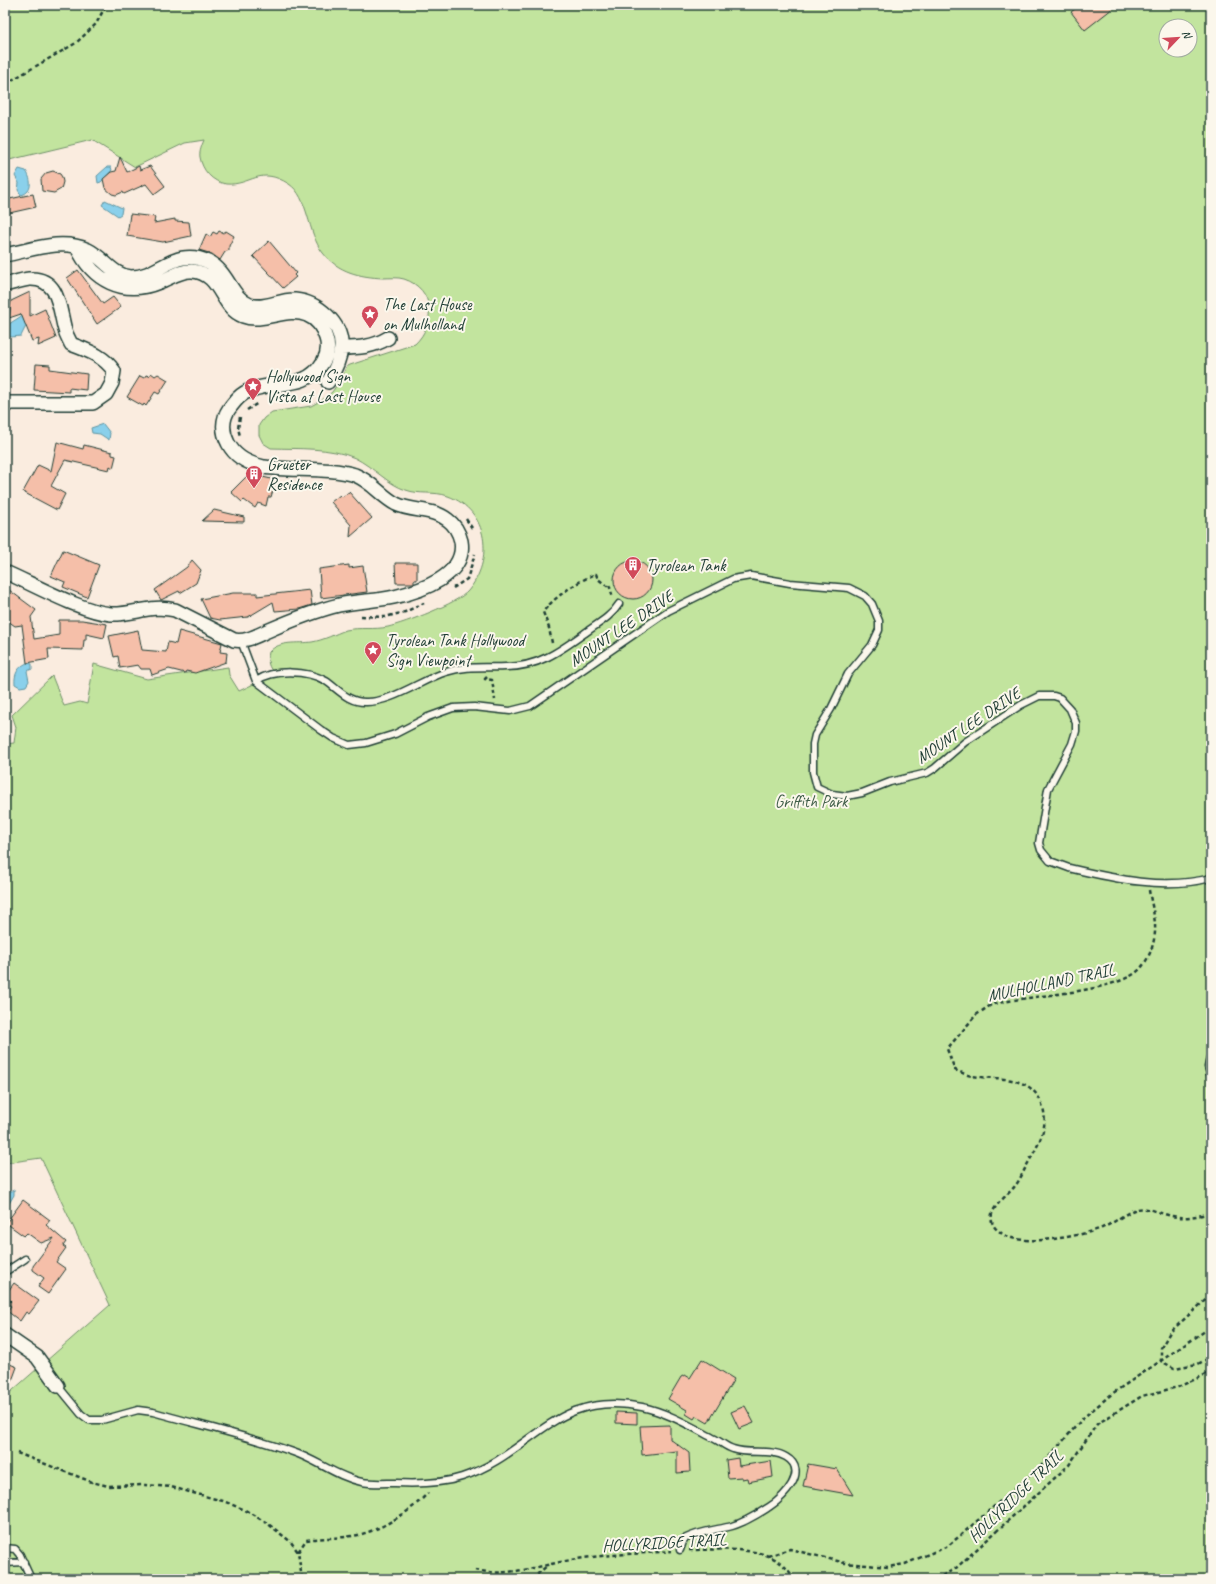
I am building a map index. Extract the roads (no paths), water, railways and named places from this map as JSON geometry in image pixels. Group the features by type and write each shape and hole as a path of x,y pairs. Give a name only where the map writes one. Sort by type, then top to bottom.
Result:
{"street":[{"path":"5,255 55,244 67,244 88,250 114,271 130,277 147,274 163,265 181,259 200,259 217,267 224,274 242,300 250,305 258,306 295,300 304,302 321,310 336,326 341,348 336,369 328,382"},
{"path":"5,572 91,610 112,614 157,607 166,608 175,610 234,640 241,641 259,636 321,610 350,603 394,597 439,580 453,569 461,552 458,533 447,518 431,512 398,505 356,475 338,472 283,470 252,465 231,448 224,436 224,416 234,402 252,389 296,382 317,372 327,355 328,348 322,327 313,318 296,312 253,319 240,316 233,310 214,280 205,274 194,271 185,271 157,283 143,287 128,288 116,285 94,273 84,262 77,247"},
{"path":"5,284 31,279 45,283 56,294 61,307 64,329 71,344 96,354 108,362 114,371 112,383 106,394 93,403 10,404 5,406"},
{"path":"341,348 364,348 388,338"},
{"path":"5,1335 37,1357 58,1386"}],"lane":[{"name":"MOUNT LEE DRIVE","path":"256,681 333,738 349,745 366,743 389,737 433,715 453,708 474,707 517,711 530,706 668,611 733,579 751,576 785,583 849,588 865,596 872,604 879,621 879,630 872,645 848,674 832,709 815,735 813,744 813,772 817,787 832,794 847,796 862,793 890,782 927,773 965,742 1021,705 1039,696 1054,696 1060,698 1070,709 1076,723 1076,731 1072,744 1048,789 1039,836 1041,850 1050,861 1069,868 1147,882 1185,883 1211,878"},
{"path":"241,641 256,681 271,674 294,673 315,677 324,680 351,700 366,702 383,699 459,668 524,666 541,661 556,654 609,616 619,604"},
{"path":"1211,1053 1208,1067 1211,1077"},
{"path":"5,1272 25,1259"},
{"path":"58,1386 81,1414 89,1420 102,1420 138,1410 152,1412 294,1452 339,1474 362,1482 434,1483 460,1478 477,1471 504,1456 536,1432 560,1417 578,1408 599,1405 644,1407 682,1422 734,1450 775,1454 785,1456 790,1460 794,1468 795,1476 792,1485 772,1505 735,1525 698,1533 684,1539 680,1550"},
{"path":"5,1548 15,1549 24,1562 31,1579"},
{"path":"5,1563 24,1562"}],"water":[{"path":"107,167 111,167 112,170 101,182 98,183 97,176"},
{"path":"19,169 26,171 30,184 29,190 21,195 18,190 19,183 15,176"},
{"path":"105,200 122,208 121,214 118,216 102,205"},
{"path":"23,315 29,320 21,336 11,337 7,334 9,324"},
{"path":"103,424 110,433 109,440 100,434 92,433 91,428"},
{"path":"27,663 32,664 32,669 27,671 29,681 26,686 20,687 15,684 15,677 19,669"},
{"path":"14,1190 14,1195 7,1207 7,1214 5,1213 5,1194"}],"place":[{"name":"The Last House on Mulholland","path":"370,329"},
{"name":"Hollywood Sign Vista at Last House","path":"253,401"},
{"name":"Grueter Residence","path":"254,489"},
{"name":"Tyrolean Tank","path":"633,580"},
{"name":"Tyrolean Tank Hollywood Sign Viewpoint","path":"373,665"}],"park label":[{"name":"Griffith Park","path":"811,801"}]}
